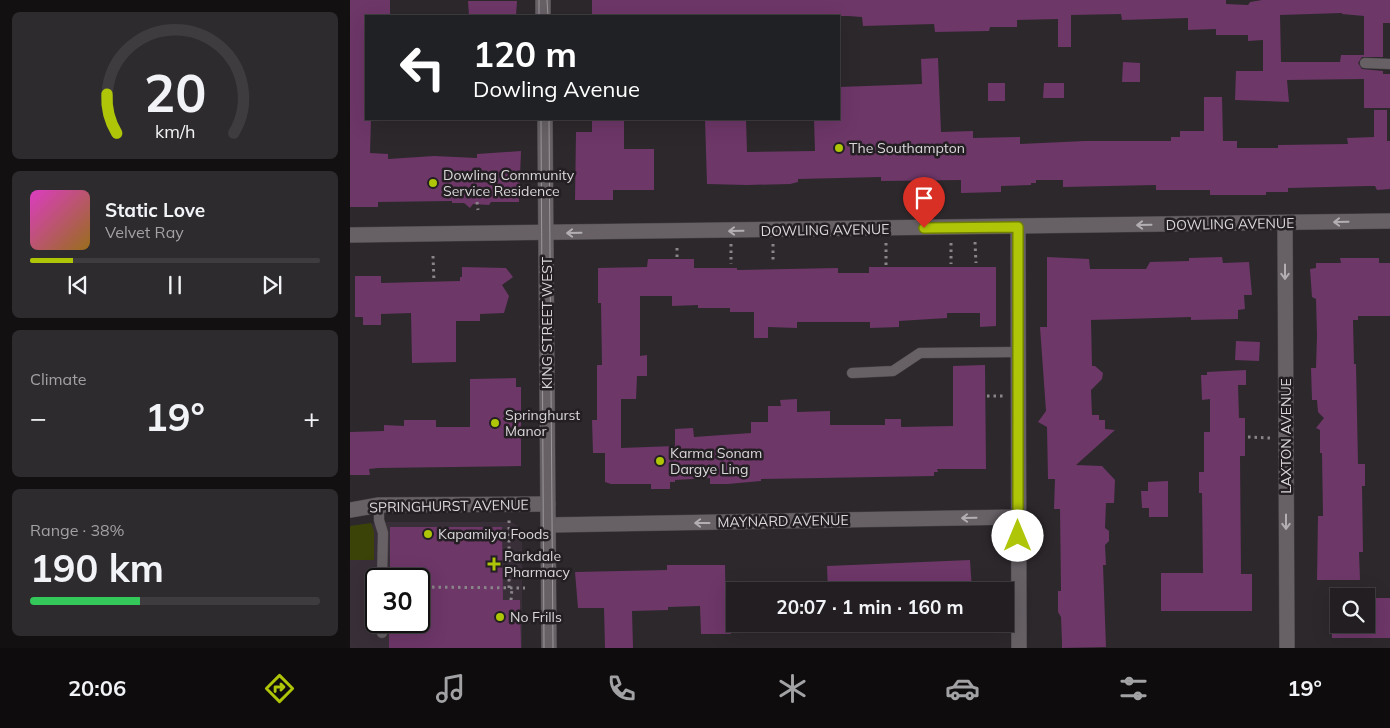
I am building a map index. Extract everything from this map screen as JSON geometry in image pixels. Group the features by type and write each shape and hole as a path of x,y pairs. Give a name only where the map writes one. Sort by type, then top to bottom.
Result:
{"street":[{"path":"543,0 543,15"},
{"name":"KING STREET WEST","path":"545,120 549,648"},
{"name":"DOWLING AVENUE","path":"350,235 546,234 1390,221"},
{"name":"LAXTON AVENUE","path":"1285,223 1287,648"},
{"path":"1018,227 1019,648"},
{"name":"SPRINGHURST AVENUE","path":"350,510 380,505 548,504"},
{"name":"MAYNARD AVENUE","path":"549,525 1018,517"}],"lane":[{"path":"1364,63 1390,64"},
{"path":"852,373 893,371 920,353 1018,352"},
{"path":"380,505 379,520 383,533 382,568"}],"path":[{"path":"477,202 478,210"},
{"path":"975,239 976,263"},
{"path":"886,240 886,266"},
{"path":"951,240 951,264"},
{"path":"677,241 677,257"},
{"path":"730,241 731,264"},
{"path":"773,241 773,263"},
{"path":"433,256 434,282"},
{"path":"987,396 1010,396"},
{"path":"1248,437 1276,438"},
{"path":"509,519 511,600"},
{"path":"430,587 525,588"}],"shaded area":[{"path":"387,522 511,522 518,526 522,533 522,648 350,648 350,526"}],"green space":[{"path":"371,523 374,531 374,560 350,560 350,526"}],"building":[{"path":"350,0 390,0 390,15 365,15 365,120 371,120 370,153 388,154 388,159 434,156 477,158 477,154 521,151 519,202 491,202 489,205 473,204 470,208 464,203 452,203 452,201 378,202 378,207 350,207"},
{"path":"592,0 1226,0 1226,4 1248,5 1250,2 1262,0 1390,0 1390,23 1383,23 1383,57 1362,57 1358,63 1362,69 1383,71 1383,74 1390,74 1390,108 1364,108 1364,79 1287,80 1289,102 1235,100 1236,71 1263,71 1263,40 1248,41 1248,35 1216,35 1216,29 1188,30 1188,18 1122,20 1121,14 1071,15 1071,47 1058,47 1058,19 1017,20 1017,27 990,27 989,31 935,32 934,24 863,26 862,17 592,15","holes":["1342,13 1364,16 1364,55 1341,55 1340,62 1281,62 1280,15"]},
{"path":"468,1 517,1 516,15 469,15"},
{"path":"938,58 941,132 973,131 973,138 1020,137 1020,144 1085,141 1171,141 1171,137 1180,137 1180,131 1204,131 1204,97 1222,97 1223,141 1237,141 1237,148 1278,148 1278,145 1348,144 1347,138 1374,137 1374,110 1387,110 1387,141 1390,141 1390,189 1377,190 1375,186 1288,188 1288,192 1266,192 1266,195 1210,195 1210,190 1156,190 1156,185 1063,187 1063,180 1036,180 1036,183 1031,183 1031,185 1001,186 1001,192 961,193 961,180 881,181 881,177 798,179 798,182 790,184 707,184 705,120 746,120 747,152 815,151 814,120 840,120 840,87 922,84 921,59"},
{"path":"1123,62 1140,63 1140,82 1122,82"},
{"path":"988,83 1005,83 1005,101 988,101"},
{"path":"1044,83 1064,83 1064,98 1043,98"},
{"path":"592,120 624,120 624,149 654,149 654,190 613,190 613,200 575,200 576,132 592,132"},
{"path":"1047,257 1089,259 1090,269 1146,269 1150,262 1189,261 1189,258 1222,257 1223,263 1249,262 1252,295 1244,295 1245,309 1238,310 1238,319 1191,320 1191,317 1091,320 1092,366 1095,366 1103,373 1102,379 1091,390 1092,415 1099,415 1099,420 1105,420 1105,429 1115,430 1076,465 1102,466 1115,480 1114,503 1106,503 1105,528 1109,531 1109,541 1105,545 1106,565 1103,565 1106,647 1062,648 1061,617 1058,612 1058,591 1061,591 1060,509 1054,509 1055,479 1048,479 1047,427 1038,422 1046,411 1040,327 1047,327"},
{"path":"1340,258 1379,258 1379,263 1390,263 1390,316 1358,316 1358,320 1353,320 1358,464 1365,464 1365,486 1362,486 1363,552 1359,552 1360,580 1317,580 1318,516 1323,516 1322,453 1320,453 1320,430 1316,428 1324,418 1318,412 1317,400 1312,400 1311,368 1316,368 1317,335 1316,299 1312,297 1310,269 1316,268 1316,263 1341,263"},
{"path":"648,259 694,259 694,268 737,268 737,270 838,268 838,273 869,273 869,267 996,267 996,326 980,327 980,313 947,313 947,318 899,321 899,327 870,328 870,322 797,322 797,328 768,327 768,338 754,338 754,312 730,312 730,308 698,308 698,305 672,306 672,296 640,296 640,356 647,355 647,376 637,376 636,399 621,399 621,448 675,446 675,429 693,428 694,437 751,433 751,422 768,422 768,406 781,406 780,400 797,399 797,412 830,411 830,425 885,425 885,419 901,419 901,427 953,426 953,366 985,365 986,469 937,469 938,472 934,472 934,476 761,479 761,481 728,484 710,484 710,478 675,480 675,482 670,482 670,489 651,489 651,484 611,484 605,482 605,453 593,453 592,420 597,420 597,365 602,365 601,303 598,303 598,268 647,267"},
{"path":"462,267 506,268 513,277 502,285 509,296 504,313 480,314 480,321 456,321 456,362 412,363 411,313 381,314 381,325 363,325 363,317 355,317 355,276 381,276 381,283 460,281"},
{"path":"1236,341 1260,342 1259,361 1235,360"},
{"path":"1246,370 1246,385 1238,385 1239,418 1245,418 1245,456 1240,456 1241,574 1252,574 1252,611 1161,611 1161,573 1203,573 1202,493 1199,493 1199,472 1204,472 1204,432 1210,432 1210,399 1202,400 1201,375 1207,375 1207,372"},
{"path":"516,378 516,387 521,387 521,466 378,468 369,469 370,475 350,475 350,432 384,431 384,425 404,426 404,420 436,420 436,427 470,427 470,379"},
{"path":"1168,481 1168,517 1149,517 1149,508 1142,508 1141,491 1148,491 1148,482"},
{"path":"390,527 502,527 503,600 520,600 521,648 389,648 389,633 430,633 430,568 390,568"},
{"path":"970,560 971,582 828,582 827,566"},
{"path":"667,565 725,565 726,632 731,632 731,634 701,634 700,606 668,607 668,610 632,611 633,648 605,648 604,608 578,608 575,572 667,570"},
{"path":"1375,598 1390,598 1390,638 1332,638 1332,633 1375,633"}],"tram line":[{"path":"539,0 539,15"},
{"path":"547,0 548,15"},
{"path":"541,120 544,648"},
{"path":"549,120 553,648"}],"place":[{"name":"The Southampton","path":"839,148"},
{"name":"Dowling Community Service Residence","path":"433,183"},
{"name":"Springhurst Manor","path":"495,423"},
{"name":"Karma Sonam Dargye Ling","path":"660,461"},
{"name":"Kapamilya Foods","path":"428,534"},
{"name":"Parkdale Pharmacy","path":"494,564"},
{"name":"No Frills","path":"500,617"}],"route":[{"path":"924,228 1018,227 1018,536"}]}
